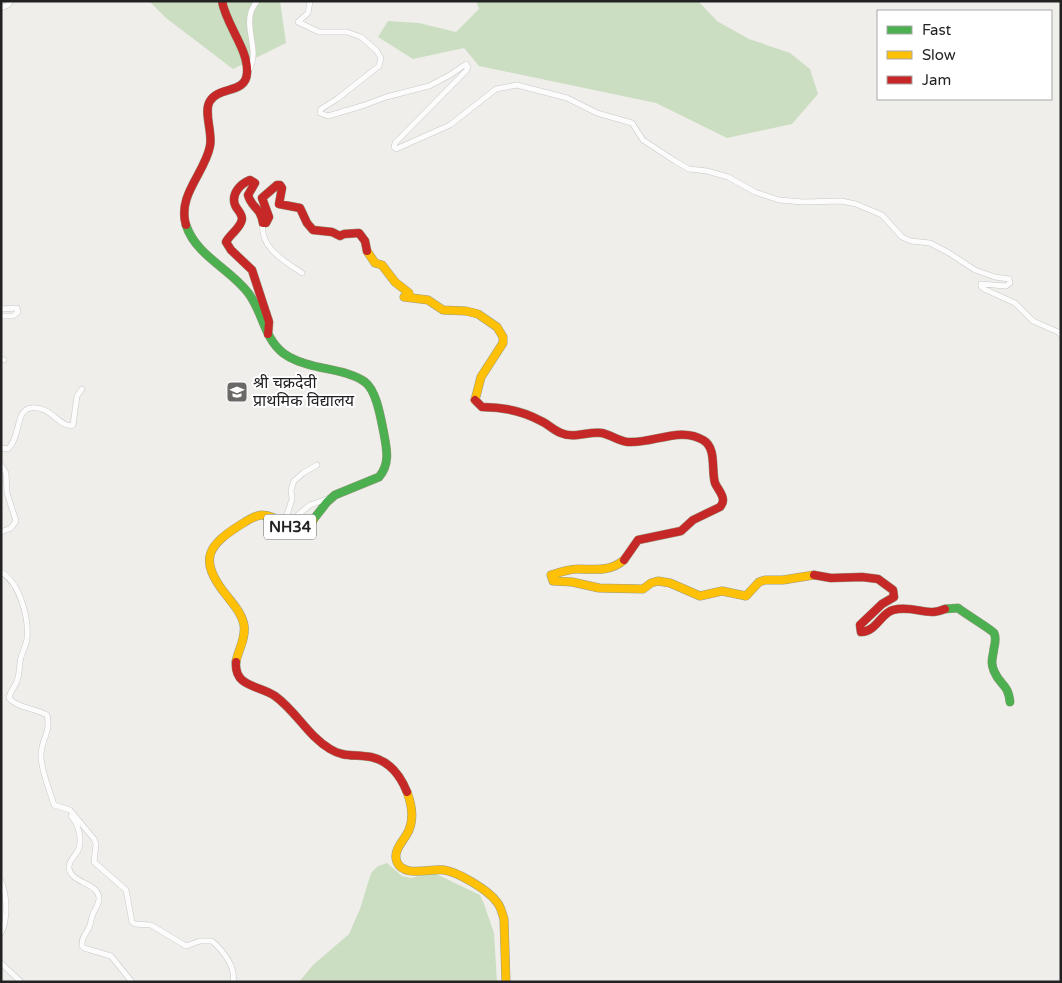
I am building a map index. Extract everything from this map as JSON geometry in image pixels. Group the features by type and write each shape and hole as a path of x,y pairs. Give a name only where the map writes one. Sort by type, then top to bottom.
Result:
{"main road":[{"path":"222,1 224,11 248,72"},
{"name":"NH34","path":"248,72 241,87 211,99 207,109 211,144 185,204 186,222 190,234 202,250 251,296 268,336 276,348 292,360 359,378 365,382 374,395 388,456 384,470 379,477 330,498 306,527 294,529 263,515 255,517 222,538 210,553 209,570 240,614 244,625 243,641 235,669 237,676 242,682 276,696 286,704 310,733 337,753 384,760 400,775 408,793 412,812 406,835 398,848 397,863 401,868 412,872 439,870 453,873 492,896 502,910 506,982"},
{"path":"268,336 269,322 252,270 249,264 229,248 226,242 242,220 241,213 236,206 235,197 238,187 243,182 250,180 255,183 248,195 250,202 261,212 263,223 269,220 270,215 262,202 262,198 277,185 280,185 282,188 280,204 300,208 307,223 313,230 332,232 340,236 359,233 365,241 366,250 375,263 382,265 395,282 409,293 404,297 430,301 440,309 467,311 485,317 499,328 504,336 503,343 481,372 476,390 475,401 482,406 492,406 526,414 563,434 601,433 626,442 679,436 693,436 704,440 710,449 714,480 722,494 722,506 719,510 693,520 681,532 638,540 630,556 617,566 605,570 577,569 555,573 551,575 553,581 572,582 599,588 643,589 653,581 661,581 676,585 698,596 707,596 718,591 746,596 753,587 765,580 783,580 816,575 832,578 862,577 878,579 893,590 894,597 882,604 860,625 862,632 875,626 891,610 911,608 934,612 958,608 972,619 992,630 995,636 994,652 991,660 993,670 1010,691 1010,702"}],"street":[{"path":"1,8 8,5 11,1"},
{"path":"248,72 253,63 254,50 250,22 251,11 257,1"},
{"path":"310,1 308,12 298,22 319,32 347,32 361,37 376,50 381,58 379,66 321,109 320,113 328,116 386,97 429,86 466,64 468,67 395,143 394,147 396,150 450,126 496,89 517,85 567,98 597,113 632,123 644,140 675,162 688,168 728,177 755,192 779,200 849,202 882,215 902,237 911,241 930,243 975,270 1009,279 1010,283 1006,286 981,284 981,286 1015,303 1033,321 1058,332 1061,336"},
{"path":"263,223 262,232 266,242 279,259 302,273"},
{"path":"1,309 17,308 18,312 13,316 1,316"},
{"path":"1,448 8,450 13,444 21,414 26,409 41,408 61,422 69,426 73,425 77,396 82,389"},
{"path":"1,465 6,473 7,493 16,521 11,528 1,532"},
{"path":"317,465 303,472 294,481 287,515 293,519 310,505 330,498"},
{"path":"1,572 7,576 20,596 26,622 27,639 21,658 17,682 10,691 9,698 13,703 38,710 46,715 49,725 41,754 54,805 70,810 94,839 96,844 94,862 126,890 132,922 135,924 151,925 186,946 200,941 212,941 228,959 232,968 233,982"},
{"path":"61,808 73,817 78,826 79,849 70,863 71,873 94,889 99,898 90,926 81,939 82,946 111,956 132,982"},
{"path":"1,880 4,887 6,921 1,933"},
{"path":"1,963 21,982"}],"green space":[{"path":"149,1 280,1 286,43 233,69 166,18"},
{"path":"476,1 698,1 717,21 749,39 790,53 810,69 818,94 792,124 727,138 656,103 479,66 464,48 413,59 378,37 388,21 419,23 456,32 479,9"},
{"path":"387,863 402,876 411,878 436,874 480,895 494,933 497,982 299,982 313,965 349,934 360,909 371,873 378,866"}],"traffic: fast":[{"path":"186,225 191,236 206,254 242,285 249,294 272,340 283,353 290,358 314,366 353,376 365,382 373,392 378,406 387,451 385,467 379,477 335,495 313,520"},
{"path":"945,609 958,608 994,633 992,665 996,676 1008,691 1010,702"}],"traffic: slow":[{"path":"367,251 375,263 382,265 395,282 409,293 404,297 428,300 443,310 466,311 478,314 497,327 503,337 503,343 481,377 475,400"},
{"path":"236,662 243,640 244,625 240,613 212,572 209,562 210,554 222,538 232,530 258,516 269,516 293,529 299,529 313,520"},
{"path":"624,560 608,568 578,569 551,575 553,581 572,582 599,588 643,589 651,583 658,581 670,583 700,596 722,591 746,596 759,582 765,580 783,580 814,575"},
{"path":"407,792 412,821 396,853 397,862 405,870 450,871 472,882 492,897 499,905 504,919 506,982"}],"traffic: jam":[{"path":"186,225 185,204 188,194 203,166 211,141 208,105 214,96 242,84 247,73 247,64 241,46 224,10 222,1"},
{"path":"268,334 269,322 252,270 231,250 226,242 238,228 242,219 235,205 234,197 237,190 243,184 250,180 255,183 248,195 260,213 263,223 266,223 269,217 262,198 277,185 280,185 282,188 279,204 300,208 307,223 313,230 332,232 340,236 359,233 365,241 367,251"},
{"path":"475,400 482,407 520,412 544,422 566,435 602,433 628,442 685,435 694,436 707,444 712,454 715,483 723,498 722,505 693,520 681,531 638,540 624,560"},
{"path":"814,575 831,578 862,577 878,579 893,590 894,597 882,604 860,625 861,632 871,629 893,610 909,609 933,612 945,609"},
{"path":"236,662 236,670 239,677 249,685 275,696 322,744 338,753 378,759 396,772 407,792"}],"place":[{"name":"श्री चक्रदेवी प्राथमिक विद्यालय","path":"237,392"}]}
